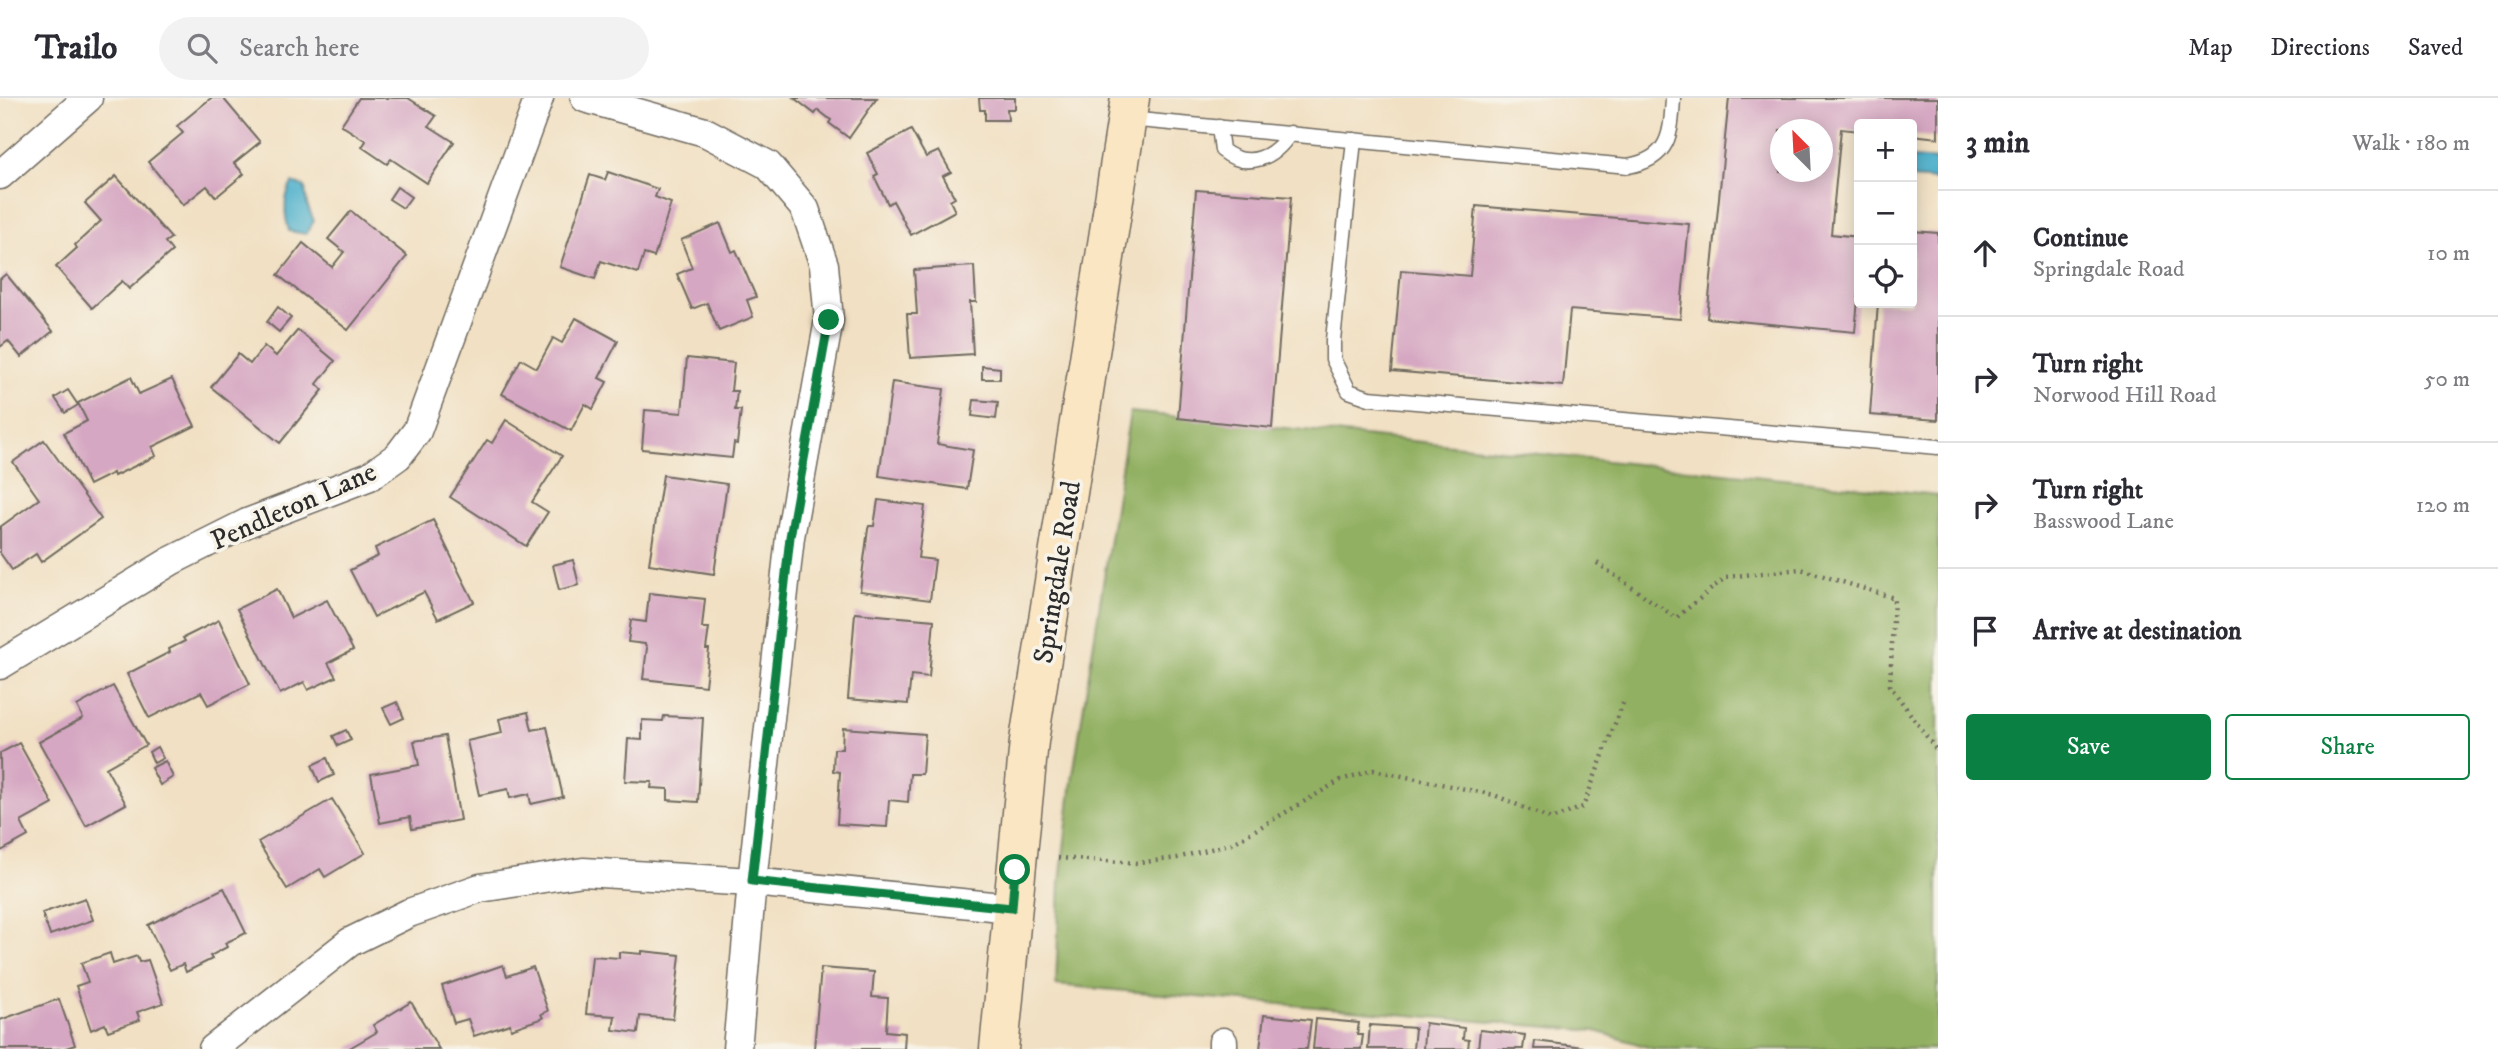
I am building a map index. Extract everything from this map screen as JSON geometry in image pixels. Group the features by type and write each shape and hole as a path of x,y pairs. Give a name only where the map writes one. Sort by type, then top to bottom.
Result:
{"main road":[{"name":"Springdale Road","path":"999,1049 1030,741 1129,108"}],"street":[{"path":"0,175 88,98"},
{"name":"Pendleton Lane","path":"0,665 171,561 247,523 370,476 398,456 417,431 539,98"},
{"path":"585,98 705,132 768,165 805,209 824,265 829,320 790,537 752,881 737,1049"},
{"path":"213,1049 350,942 409,914 480,888 583,872 752,881 1012,908"}],"lane":[{"path":"1129,108 1219,127 1629,166 1643,164 1661,153 1669,136 1673,98"},
{"path":"1219,127 1222,150 1242,159 1264,159 1270,156 1283,145 1290,133"},
{"path":"1353,140 1333,340 1333,359 1349,391 1369,398 1938,447"}],"path":[{"path":"1597,563 1676,618 1727,576 1801,569 1894,598 1890,686 1938,752"},
{"path":"1058,858 1136,863 1177,858 1233,843 1341,780 1373,770 1494,795 1551,819 1583,807 1623,703"}],"green space":[{"path":"1130,412 1938,495 1938,1049 1654,1049 1596,1031 1056,985 1060,882 1072,781"}],"water":[{"path":"1917,158 1938,160 1938,180 1917,178"},
{"path":"292,183 305,187 307,205 314,221 306,234 289,231 285,206"}],"building":[{"path":"211,98 223,98 260,142 234,163 244,174 216,197 207,186 183,205 148,162 183,133 177,126"},
{"path":"359,98 408,98 436,116 429,126 454,142 427,183 391,159 387,164 362,147 366,141 341,125"},
{"path":"794,98 877,98 849,138 829,123 831,120 818,110 815,114"},
{"path":"979,98 1015,98 1015,109 1007,109 1008,120 985,120 985,110 980,110"},
{"path":"1729,98 1938,98 1938,138 1917,136 1917,119 1854,119 1854,130 1841,129 1831,234 1854,236 1854,308 1857,308 1855,332 1707,318"},
{"path":"911,130 926,157 939,151 951,172 943,176 955,198 950,201 955,211 911,235 893,201 888,204 874,176 878,174 867,153"},
{"path":"608,172 658,189 655,197 671,203 654,257 644,254 638,273 601,261 595,279 560,267 590,175 605,180"},
{"path":"116,176 171,238 165,242 172,251 129,289 122,281 92,308 56,267 101,221 85,203"},
{"path":"397,187 411,197 403,208 389,199"},
{"path":"1196,190 1291,197 1272,428 1178,418"},
{"path":"1476,206 1689,224 1680,319 1570,310 1563,386 1392,371 1401,270 1470,276"},
{"path":"351,211 407,256 348,330 278,275 303,243 332,267 344,252 328,239"},
{"path":"720,223 732,252 736,250 756,297 747,300 753,317 719,331 707,303 692,309 677,274 692,268 681,240"},
{"path":"1917,231 1938,233 1938,420 1870,415 1878,308 1917,308"},
{"path":"974,266 976,302 970,302 973,354 910,358 907,314 917,314 914,270"},
{"path":"6,274 53,331 21,357 8,341 0,347 0,279"},
{"path":"278,307 291,318 279,332 267,322"},
{"path":"576,318 618,341 599,378 607,382 593,409 585,404 571,431 502,394 521,359 537,368 553,338 562,343"},
{"path":"298,330 335,361 317,384 323,390 280,443 211,387 238,354 250,364 264,346 276,356"},
{"path":"687,358 734,363 731,391 737,391 735,410 741,410 737,444 734,443 732,458 642,449 645,410 682,413"},
{"path":"982,366 1000,368 1000,379 982,379"},
{"path":"131,377 139,394 172,379 195,426 152,447 156,456 89,485 64,433 87,421 78,403"},
{"path":"892,382 944,389 937,444 973,450 967,489 879,476"},
{"path":"68,390 78,405 65,413 55,398"},
{"path":"974,400 998,402 996,419 972,416"},
{"path":"506,420 562,456 532,502 548,512 526,546 450,497 487,440 492,443"},
{"path":"44,440 101,519 41,562 36,554 12,570 0,553 0,527 39,499 13,462"},
{"path":"663,475 727,484 714,574 649,564"},
{"path":"878,500 925,506 918,558 935,560 930,600 860,591 868,529 869,526 874,526"},
{"path":"433,520 474,602 438,619 424,592 374,617 350,570 378,556 375,548"},
{"path":"573,560 579,585 559,590 553,565"},
{"path":"277,589 291,618 327,600 353,650 328,663 336,677 308,690 304,682 280,694 237,609"},
{"path":"649,593 705,599 702,628 709,628 706,649 709,649 705,686 643,679 647,648 645,644 628,642 631,620 646,622"},
{"path":"855,613 934,620 929,677 911,675 908,704 848,699"},
{"path":"219,620 250,684 208,705 201,692 149,718 127,674 170,652 169,649 185,641 183,638"},
{"path":"113,686 146,745 106,768 126,804 86,826 39,742 83,718 77,706"},
{"path":"397,702 404,718 391,724 383,708"},
{"path":"528,712 532,730 547,727 563,797 531,804 529,794 510,798 508,789 479,795 467,741 502,733 499,719"},
{"path":"664,716 703,718 698,802 668,800 668,789 651,788 652,782 625,781 628,739 642,740 642,720 663,721"},
{"path":"843,728 925,734 922,774 910,774 908,802 889,800 887,827 837,824 840,772 833,771 834,749 842,749"},
{"path":"346,730 351,740 338,746 333,736"},
{"path":"445,736 460,820 412,829 410,817 380,823 371,774 419,765 414,741"},
{"path":"19,743 53,804 21,822 28,836 1,851 0,753"},
{"path":"157,747 163,758 154,763 149,752"},
{"path":"327,758 334,775 319,782 312,765"},
{"path":"165,761 173,777 160,785 151,768"},
{"path":"332,799 365,853 325,877 320,869 287,889 258,842"},
{"path":"224,888 246,933 225,943 227,947 210,956 212,959 186,972 183,964 170,970 148,925"},
{"path":"85,898 93,920 50,935 42,913"},
{"path":"642,951 680,955 673,1019 640,1016 638,1033 613,1030 615,1016 586,1014 592,956 619,958 619,952 642,954"},
{"path":"110,953 113,964 137,956 139,962 148,960 163,1003 137,1012 140,1020 108,1031 105,1024 91,1030 76,986 88,982 81,963"},
{"path":"503,965 507,976 533,967 548,1011 541,1014 543,1018 511,1029 510,1024 474,1036 468,1019 454,1023 442,986"},
{"path":"821,968 874,972 872,997 888,998 886,1031 905,1033 904,1049 814,1049"},
{"path":"59,999 75,1045 63,1049 0,1049 0,1020"},
{"path":"411,1002 439,1049 348,1049 377,1032 373,1025"},
{"path":"1264,1015 1311,1020 1307,1049 1260,1049"},
{"path":"1316,1019 1359,1023 1357,1035 1363,1035 1361,1049 1313,1049"},
{"path":"1425,1023 1464,1028 1463,1039 1469,1040 1468,1049 1423,1049"},
{"path":"1370,1025 1415,1028 1413,1049 1368,1049"},
{"path":"1480,1030 1525,1035 1523,1049 1478,1049"},
{"path":"1535,1041 1583,1047 1583,1049 1534,1049"}],"route":[{"path":"829,320 790,537 752,881 1012,908 1015,870"}]}
